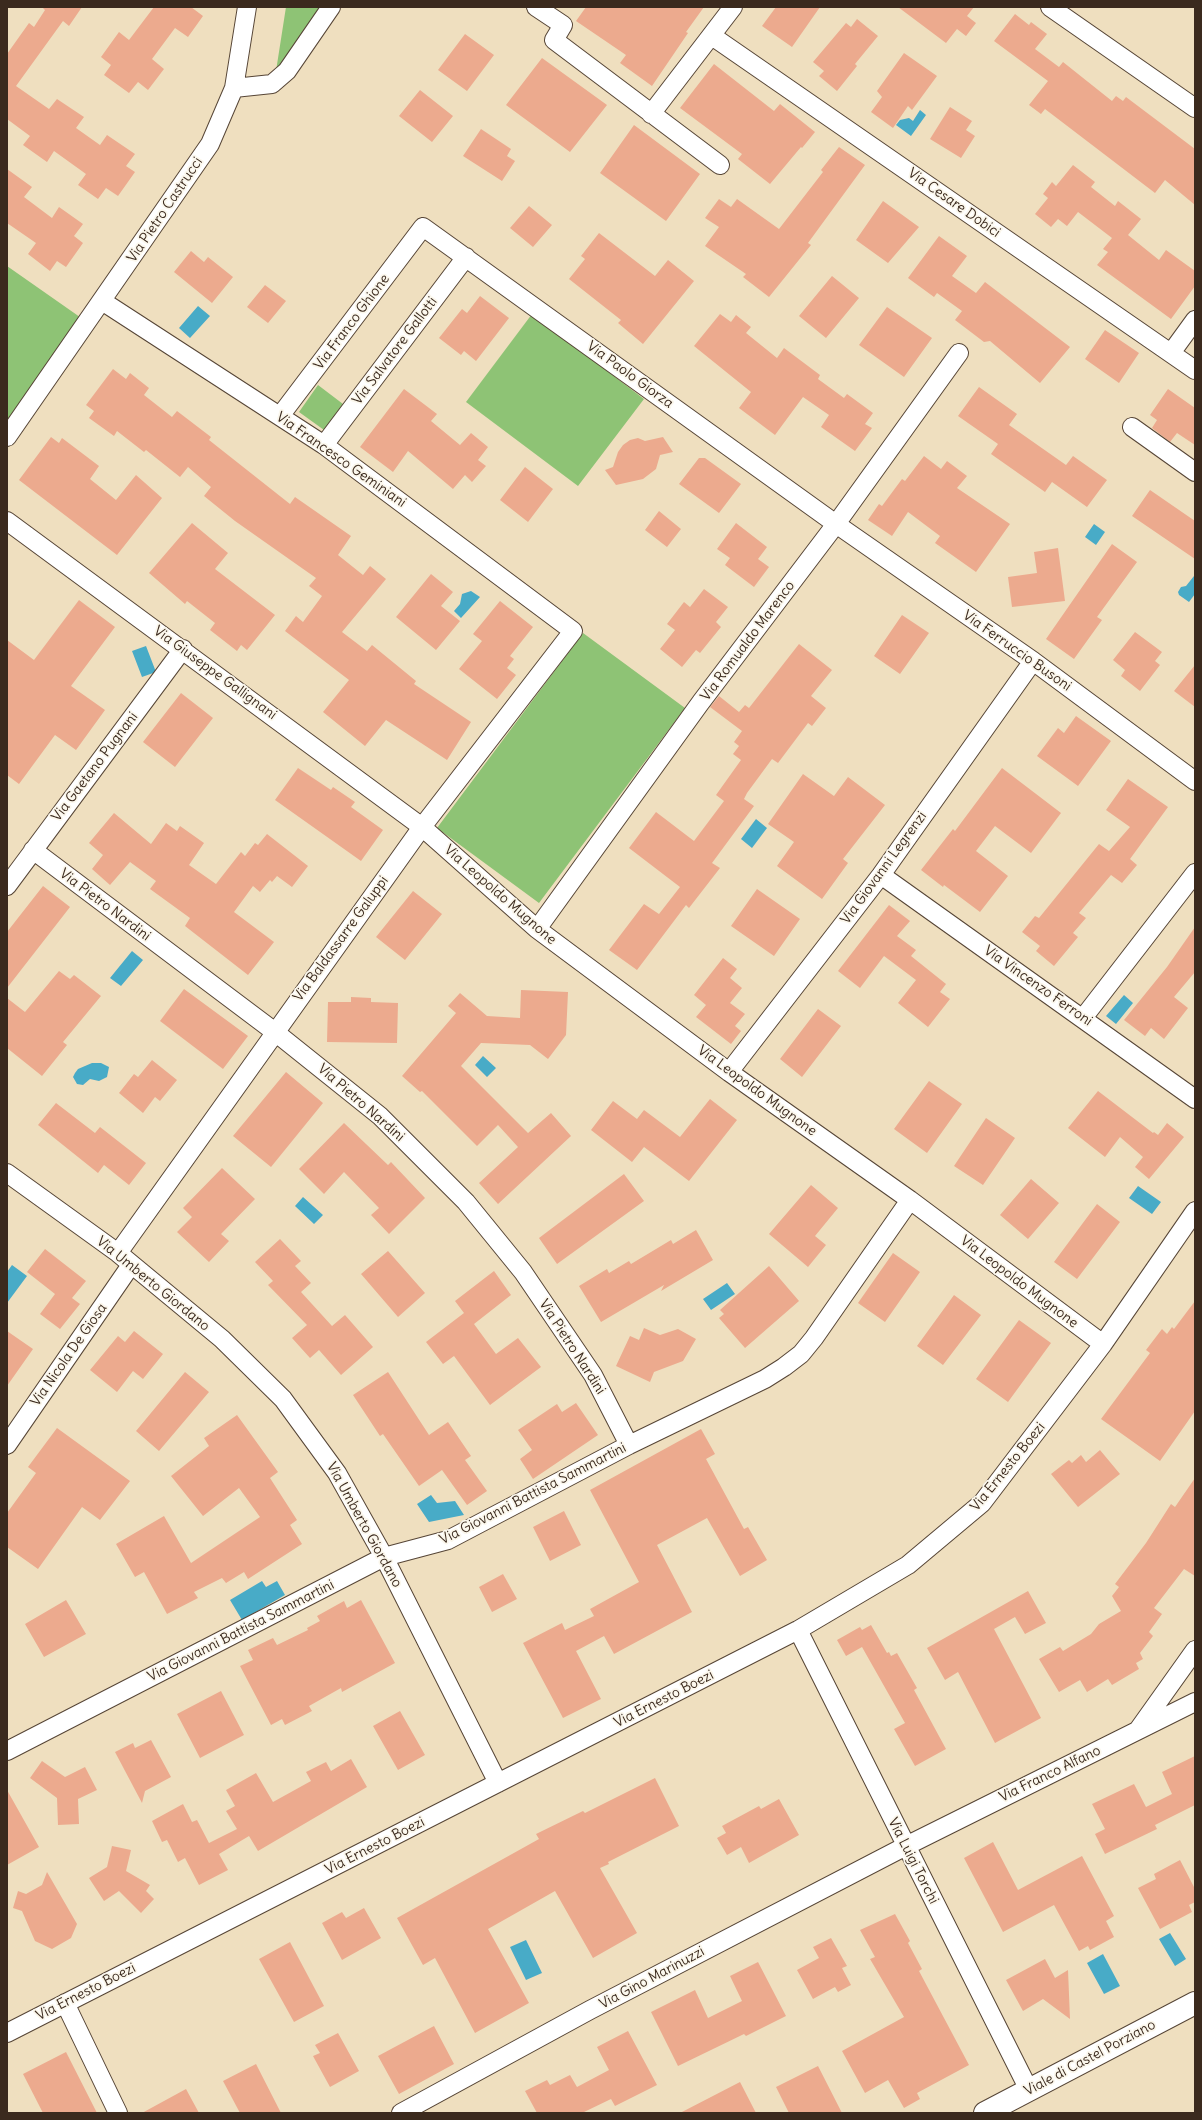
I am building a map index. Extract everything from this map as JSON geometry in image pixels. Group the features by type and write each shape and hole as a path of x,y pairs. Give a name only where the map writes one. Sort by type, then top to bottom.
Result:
{"street":[{"name":"Via Pietro Castrucci","path":"7,437 210,144 234,88 247,7"},
{"path":"234,88 272,84 287,71 331,7"},
{"path":"536,7 563,25 554,40 720,165"},
{"path":"651,114 712,36 732,7"},
{"path":"1050,7 1195,108"},
{"name":"Via Cesare Dobici","path":"712,36 1195,370"},
{"name":"Via Paolo Giorza","path":"423,227 836,524"},
{"name":"Via Franco Ghione","path":"280,416 423,227"},
{"name":"Via Salvatore Gallotti","path":"324,445 466,257"},
{"name":"Via Francesco Geminiani","path":"102,301 324,445 573,631"},
{"path":"1171,353 1195,320"},
{"name":"Via Romualdo Marenco","path":"537,929 701,702 836,524 959,353"},
{"path":"1132,427 1195,472"},
{"name":"Via Giuseppe Gallignani","path":"7,521 183,649 422,827"},
{"name":"Via Ferruccio Busoni","path":"836,524 1033,661 1195,781"},
{"name":"Via Baldassarre Galuppi","path":"118,1253 422,827 573,631"},
{"name":"Via Gaetano Pugnani","path":"7,886 183,649"},
{"name":"Via Giovanni Legrenzi","path":"729,1072 881,875 1033,661"},
{"name":"Via Leopoldo Mugnone","path":"422,827 537,929 729,1072 910,1200 1103,1344"},
{"name":"Via Pietro Nardini","path":"33,850 275,1032 380,1116 466,1202 523,1272 593,1375 629,1445"},
{"path":"1083,1018 1195,873"},
{"name":"Via Vincenzo Ferroni","path":"881,875 1195,1098"},
{"name":"Via Umberto Giordano","path":"7,1173 118,1253 222,1339 283,1399 337,1473 384,1558 498,1783"},
{"name":"Via Giovanni Battista Sammartini","path":"7,1751 384,1558 448,1540 629,1445 765,1379 801,1354 827,1322 910,1200"},
{"name":"Via Ernesto Boezi","path":"7,2033 798,1630 908,1565 982,1503 1103,1344 1195,1211"},
{"name":"Via Nicola De Giosa","path":"7,1445 131,1265"},
{"name":"Via Luigi Torchi","path":"798,1630 1029,2090"},
{"path":"1136,1732 1195,1650"},
{"name":"Via Franco Alfano","path":"906,1846 1195,1702"},
{"name":"Via Gino Marinuzzi","path":"401,2113 590,2010 906,1846"},
{"path":"65,2003 118,2113"},
{"name":"Viale di Castel Porziano","path":"985,2113 1195,2004"}],"green space":[{"path":"286,7 322,7 276,71"},
{"path":"7,266 87,322 7,435"},
{"path":"532,314 644,399 578,486 466,402"},
{"path":"318,385 343,404 324,430 299,412"},
{"path":"583,633 685,708 539,903 437,828"}],"water":[{"path":"920,110 926,115 911,136 896,125 900,120 909,118 913,121"},
{"path":"198,306 210,316 190,338 179,328"},
{"path":"1094,524 1105,532 1096,545 1085,537"},
{"path":"1194,576 1195,594 1189,602 1179,595 1178,592 1181,587 1186,586"},
{"path":"471,591 480,597 461,618 454,611 460,604 462,594"},
{"path":"146,646 156,672 142,677 132,651"},
{"path":"756,819 767,828 752,848 741,839"},
{"path":"132,951 143,960 121,986 110,978"},
{"path":"1124,995 1133,1003 1116,1024 1106,1016"},
{"path":"483,1056 496,1068 487,1077 475,1065"},
{"path":"92,1063 101,1063 109,1067 107,1077 99,1081 90,1079 83,1085 77,1084 73,1077 75,1073 78,1069"},
{"path":"1138,1186 1161,1202 1152,1214 1129,1198"},
{"path":"303,1197 323,1215 314,1224 295,1206"},
{"path":"12,1265 27,1276 7,1303 7,1272"},
{"path":"727,1283 735,1294 711,1310 703,1299"},
{"path":"431,1495 437,1503 455,1501 464,1515 429,1522 417,1504"},
{"path":"262,1581 266,1587 277,1581 285,1595 242,1620 230,1600"},
{"path":"1170,1933 1186,1959 1175,1966 1159,1939"},
{"path":"526,1940 542,1973 526,1980 510,1947"},
{"path":"1103,1954 1120,1986 1104,1994 1087,1963"}],"building":[{"path":"42,7 82,7 69,26 63,21 16,86 49,109 57,99 84,117 76,128 100,145 107,135 135,154 126,166 135,172 118,196 106,188 98,199 78,185 86,174 54,151 47,162 23,145 30,136 7,119 7,54 29,23 34,27 45,10"},
{"path":"154,7 191,7 203,16 188,37 175,28 152,59 164,69 148,90 138,82 129,93 104,75 111,65 101,57 119,32 129,40"},
{"path":"586,7 704,7 686,32 688,33 652,86 620,63 626,55 576,21"},
{"path":"776,7 820,7 792,47 762,26"},
{"path":"898,7 974,7 967,16 976,23 966,36 957,29 946,43"},
{"path":"1015,14 1029,25 1031,22 1047,34 1035,49 1059,67 1063,62 1112,101 1116,96 1123,101 1126,97 1195,149 1195,205 1165,180 1155,193 1045,109 1041,114 1029,105 1048,81 994,41"},
{"path":"857,19 878,36 855,64 857,66 837,91 819,76 824,71 813,62 846,23 851,27"},
{"path":"465,34 494,55 467,91 438,70"},
{"path":"904,53 937,76 912,110 908,106 893,128 871,112 882,97 877,91"},
{"path":"542,58 607,105 570,152 506,105"},
{"path":"714,64 774,111 780,104 815,132 770,184 738,159 742,154 680,108"},
{"path":"420,90 453,116 432,142 399,116"},
{"path":"950,107 972,121 966,130 975,136 961,158 930,139"},
{"path":"634,125 700,174 666,221 600,173"},
{"path":"481,129 511,149 507,156 515,161 502,181 463,156"},
{"path":"839,147 865,165 808,243 811,245 769,297 743,277 746,274 705,246 719,227 705,218 719,199 731,207 737,199 779,229 823,172 821,170"},
{"path":"1073,165 1095,182 1091,187 1115,206 1118,201 1141,219 1128,235 1159,260 1166,250 1195,271 1195,286 1171,319 1097,265 1108,252 1103,249 1112,238 1078,212 1067,226 1058,219 1051,227 1035,214 1048,198 1043,194 1052,182 1056,186"},
{"path":"7,169 32,187 24,197 52,218 59,207 83,224 74,236 83,243 66,267 57,261 50,271 28,254 36,243 7,223"},
{"path":"883,201 919,227 888,263 856,240"},
{"path":"529,206 552,225 533,247 510,228"},
{"path":"599,233 655,276 668,260 694,281 643,344 618,323 621,320 569,279 585,259 581,256"},
{"path":"939,236 967,256 952,276 976,293 985,282 1070,347 1040,383 990,341 984,342 955,320 962,311 937,293 934,297 908,278"},
{"path":"191,251 204,262 208,257 233,277 212,303 174,272"},
{"path":"832,276 859,298 826,338 799,316"},
{"path":"265,285 286,301 268,323 247,307"},
{"path":"480,296 509,318 476,361 464,351 461,355 439,338 462,309 467,313"},
{"path":"887,307 932,338 904,377 859,345"},
{"path":"720,314 731,322 736,315 751,327 746,333 777,358 784,348 820,375 818,379 844,398 847,394 873,413 865,424 872,428 855,451 821,427 829,415 803,397 775,435 739,408 751,392 694,346"},
{"path":"1105,330 1139,353 1119,383 1085,359"},
{"path":"113,369 126,379 130,373 149,388 144,395 172,417 177,411 211,437 209,440 290,504 295,497 351,536 338,555 363,575 370,566 386,579 342,632 367,651 372,645 416,681 414,684 471,722 447,760 386,720 365,746 323,712 349,680 285,631 296,616 303,622 322,596 309,586 316,578 235,521 204,496 211,487 188,467 180,477 146,450 144,452 117,431 114,436 89,418 94,411 86,405"},
{"path":"979,387 1017,414 1009,425 1066,465 1073,456 1107,480 1087,507 1052,482 1045,492 991,454 998,444 958,416"},
{"path":"404,389 437,414 431,421 460,445 471,433 488,447 478,460 486,466 472,482 465,475 453,489 408,451 393,472 360,447"},
{"path":"1168,389 1195,408 1195,445 1177,433 1170,442 1152,428 1157,420 1150,415"},
{"path":"51,437 59,443 62,438 99,466 90,479 116,500 136,475 162,498 117,555 19,480"},
{"path":"663,437 673,452 660,455 656,469 643,479 616,485 605,470 613,467 618,452 623,445 630,440 638,438 645,441"},
{"path":"924,456 941,469 947,461 967,476 957,488 1010,524 976,572 935,543 940,536 908,512 892,536 868,520 879,504 882,506 902,479 905,481"},
{"path":"699,458 705,458 741,484 719,513 679,484"},
{"path":"525,467 553,489 528,522 500,500"},
{"path":"1150,490 1195,521 1195,559 1132,516"},
{"path":"659,511 681,529 667,547 645,530"},
{"path":"192,523 228,553 215,569 275,615 247,650 241,645 237,651 210,630 215,623 187,601 185,604 149,573"},
{"path":"736,523 767,547 758,559 769,567 754,587 725,565 730,558 717,549"},
{"path":"1112,544 1137,562 1097,617 1102,620 1074,659 1046,639"},
{"path":"1058,548 1065,601 1012,607 1008,577 1037,573 1034,552"},
{"path":"431,574 453,592 441,606 460,621 436,650 396,617"},
{"path":"704,589 728,607 716,622 721,627 700,653 696,650 682,667 660,649 675,630 667,624 684,602 690,607"},
{"path":"79,600 115,627 71,686 105,710 76,750 55,735 19,784 7,775 7,640 34,660"},
{"path":"500,601 533,627 510,656 514,659 507,668 516,675 497,699 459,669 482,641 473,634"},
{"path":"902,615 929,633 900,674 874,656"},
{"path":"1135,632 1162,652 1155,661 1160,665 1140,691 1121,676 1125,670 1113,660"},
{"path":"799,644 832,670 811,696 826,708 812,726 808,723 778,763 772,759 747,793 744,799 754,806 712,863 720,868 689,908 686,905 637,970 609,950 644,904 659,914 680,887 629,848 656,812 694,841 724,801 716,795 741,760 733,754 739,746 734,742 742,731 710,707 719,696 739,712 745,705 749,708"},
{"path":"1195,665 1195,707 1174,691"},
{"path":"181,693 213,718 175,767 143,742"},
{"path":"1076,716 1111,741 1078,786 1037,756 1058,728 1064,733"},
{"path":"298,768 331,790 333,787 355,802 351,807 383,830 361,861 275,800"},
{"path":"1002,768 1061,813 1031,853 995,826 976,851 1008,876 980,912 921,870 953,829 955,831"},
{"path":"803,774 834,796 848,777 885,805 843,859 848,863 822,899 777,866 794,842 768,824"},
{"path":"1128,779 1168,807 1130,859 1137,865 1122,883 1111,875 1079,913 1086,918 1073,933 1078,937 1054,966 1036,951 1040,946 1022,932 1035,916 1039,918 1099,844 1109,851 1130,827 1106,810"},
{"path":"114,813 151,844 166,823 177,831 180,826 204,843 189,865 216,884 241,852 245,856 255,843 258,845 267,834 308,866 292,887 277,876 272,882 270,880 260,892 253,886 234,912 274,942 248,975 185,926 190,918 150,889 156,881 130,862 110,885 92,869 103,855 89,843"},
{"path":"43,886 70,907 7,988 7,932"},
{"path":"757,889 800,919 774,956 731,926"},
{"path":"413,891 442,914 405,960 376,937"},
{"path":"889,905 910,921 897,936 916,950 911,956 946,984 940,992 950,999 928,1027 898,1003 916,980 884,956 860,988 838,971"},
{"path":"1195,927 1195,972 1174,997 1188,1008 1164,1039 1151,1028 1145,1036 1124,1020 1167,967"},
{"path":"723,958 737,969 730,978 742,988 730,1003 745,1014 735,1026 741,1031 731,1044 696,1017 706,1005 694,995"},
{"path":"59,971 70,979 74,975 101,996 63,1042 67,1045 42,1076 7,1048 7,998 25,1012"},
{"path":"184,989 248,1036 223,1069 160,1021"},
{"path":"521,990 568,992 566,1035 548,1059 530,1045 481,1043 461,1066 528,1133 551,1113 571,1136 498,1204 479,1183 518,1147 498,1125 477,1146 422,1091 420,1092 402,1076 456,1013 448,1006 460,993 487,1016 520,1018"},
{"path":"351,997 371,998 371,1002 398,1003 397,1043 327,1042 328,1002 351,1002"},
{"path":"818,1009 841,1026 802,1077 780,1059"},
{"path":"152,1060 177,1080 160,1101 155,1097 143,1113 119,1093 134,1074 138,1077"},
{"path":"286,1072 323,1103 271,1167 233,1136"},
{"path":"929,1081 962,1104 927,1153 894,1129"},
{"path":"1098,1091 1153,1133 1154,1132 1158,1135 1167,1123 1184,1137 1149,1179 1135,1167 1143,1157 1120,1137 1105,1157 1068,1128"},
{"path":"710,1099 737,1120 689,1181 644,1147 632,1162 591,1130 613,1101 637,1119 644,1110 680,1137"},
{"path":"56,1103 95,1133 100,1127 146,1163 129,1185 104,1165 98,1173 38,1125"},
{"path":"986,1118 1015,1138 983,1185 954,1166"},
{"path":"344,1123 388,1165 391,1162 425,1198 389,1234 371,1215 379,1208 344,1172 324,1194 299,1169"},
{"path":"222,1168 255,1199 221,1234 229,1241 209,1262 177,1232 192,1217 183,1208"},
{"path":"624,1174 644,1201 557,1264 539,1238"},
{"path":"1031,1179 1059,1203 1028,1239 1000,1215"},
{"path":"811,1185 838,1208 815,1236 826,1245 808,1267 769,1234"},
{"path":"1097,1204 1120,1222 1077,1279 1054,1262"},
{"path":"696,1230 713,1260 661,1291 664,1285 601,1322 579,1286 607,1269 609,1273 629,1261 631,1264 671,1240 673,1244"},
{"path":"280,1239 301,1261 295,1266 311,1283 301,1292 332,1326 345,1315 373,1347 341,1375 319,1350 310,1358 292,1338 307,1325 268,1285 273,1281 255,1262"},
{"path":"45,1249 86,1281 72,1298 80,1304 60,1329 40,1314 55,1294 27,1272"},
{"path":"388,1251 425,1293 398,1317 361,1274"},
{"path":"893,1253 920,1272 885,1322 858,1303"},
{"path":"769,1266 799,1301 745,1348 719,1318 724,1314 720,1310"},
{"path":"494,1271 511,1295 474,1324 496,1354 518,1338 541,1367 490,1405 454,1356 443,1364 426,1342 464,1313 455,1301"},
{"path":"954,1295 981,1315 943,1365 917,1346"},
{"path":"1195,1301 1195,1411 1160,1461 1101,1419 1150,1353 1146,1350 1162,1329 1167,1334 1172,1327 1174,1329"},
{"path":"1019,1320 1051,1343 1008,1402 976,1379"},
{"path":"644,1328 660,1335 678,1329 696,1339 683,1361 654,1372 650,1382 616,1366 630,1336 639,1340"},
{"path":"7,1331 33,1349 7,1386"},
{"path":"134,1331 163,1354 143,1379 133,1371 117,1392 90,1370 118,1336 125,1342"},
{"path":"185,1372 209,1392 159,1451 136,1431"},
{"path":"388,1372 429,1435 448,1422 471,1456 465,1460 487,1491 467,1505 442,1470 419,1486 383,1434 380,1436 353,1395"},
{"path":"576,1403 598,1435 533,1479 520,1459 532,1450 518,1430 557,1404 562,1412"},
{"path":"237,1415 278,1472 270,1478 297,1520 290,1525 302,1544 248,1579 244,1572 226,1583 222,1578 194,1592 198,1598 167,1614 144,1572 135,1577 116,1544 164,1516 191,1563 260,1517 239,1488 203,1516 171,1476 209,1446 204,1438"},
{"path":"57,1428 130,1481 100,1520 82,1507 38,1569 7,1547 7,1513 36,1473 28,1467"},
{"path":"701,1429 715,1454 706,1459 744,1529 748,1527 767,1560 740,1576 707,1518 657,1545 692,1612 614,1654 604,1636 576,1651 601,1699 563,1718 523,1643 562,1623 565,1630 594,1616 590,1609 639,1582 590,1490"},
{"path":"1100,1450 1120,1474 1078,1507 1051,1474 1069,1460 1072,1463 1081,1455 1086,1462"},
{"path":"1195,1478 1195,1576 1184,1569 1154,1608 1162,1614 1149,1632 1153,1636 1140,1653 1143,1659 1136,1663 1139,1669 1112,1685 1108,1679 1087,1692 1080,1680 1059,1692 1039,1659 1060,1647 1063,1651 1091,1634 1099,1624 1121,1611 1112,1596 1119,1587 1115,1584 1146,1543 1171,1504 1175,1507"},
{"path":"564,1511 581,1545 550,1561 533,1527"},
{"path":"503,1574 517,1599 492,1612 479,1587"},
{"path":"1028,1591 1046,1623 1025,1634 1015,1617 994,1629 1041,1718 995,1743 958,1672 945,1680 927,1648"},
{"path":"66,1600 86,1634 44,1657 25,1624"},
{"path":"361,1600 395,1663 342,1692 341,1688 309,1706 312,1711 285,1725 282,1719 271,1725 240,1666 253,1660 248,1650 273,1638 277,1645 308,1630 307,1628 320,1621 317,1616 344,1601 347,1608"},
{"path":"871,1625 887,1653 889,1652 891,1656 897,1653 917,1688 914,1690 946,1749 915,1766 894,1729 905,1723 862,1647 846,1656 837,1640 860,1627 862,1630"},
{"path":"221,1691 244,1735 200,1758 177,1714"},
{"path":"400,1711 425,1755 398,1770 373,1726"},
{"path":"151,1740 171,1777 145,1791 142,1803 115,1752 133,1743 135,1748"},
{"path":"1195,1756 1195,1805 1155,1825 1157,1829 1105,1854 1095,1834 1105,1829 1092,1804 1134,1784 1146,1807 1172,1794 1162,1772"},
{"path":"351,1759 367,1787 258,1851 249,1836 219,1854 228,1870 199,1885 185,1858 178,1862 167,1840 162,1842 152,1821 183,1804 192,1822 197,1820 209,1843 237,1829 226,1811 235,1806 226,1790 256,1773 273,1802 311,1781 306,1772 326,1762 331,1771"},
{"path":"42,1761 65,1777 85,1767 97,1790 78,1799 79,1824 58,1825 57,1798 30,1778"},
{"path":"655,1778 679,1826 608,1862 609,1864 600,1868 637,1933 593,1958 555,1891 488,1929 529,2003 475,2033 435,1958 423,1965 397,1918 539,1839 536,1834 583,1811 585,1813"},
{"path":"7,1790 39,1847 7,1865"},
{"path":"779,1799 799,1835 749,1863 741,1847 727,1855 717,1838 726,1833 722,1826 759,1806 761,1809"},
{"path":"993,1842 1018,1890 1082,1856 1114,1916 1106,1921 1114,1937 1090,1950 1088,1946 1079,1951 1054,1905 1003,1932 964,1858"},
{"path":"112,1846 131,1850 126,1871 150,1885 146,1891 154,1899 141,1913 119,1891 104,1901 89,1878 107,1867"},
{"path":"1180,1860 1195,1889 1195,1902 1189,1905 1192,1912 1160,1929 1138,1888 1156,1879 1154,1874"},
{"path":"47,1872 77,1924 71,1938 52,1949 35,1941 22,1911 13,1908 18,1891 26,1894 42,1885"},
{"path":"364,1908 381,1938 342,1960 322,1923 342,1912 346,1918"},
{"path":"895,1914 910,1941 908,1943 922,1969 919,1971 969,2065 917,2093 920,2099 904,2108 888,2080 865,2093 842,2051 904,2017 870,1959 875,1957 860,1930"},
{"path":"831,1938 847,1966 842,1968 851,1985 838,1992 835,1987 813,1999 797,1970 819,1958 813,1947"},
{"path":"290,1942 324,2006 294,2022 259,1959"},
{"path":"1045,1959 1055,1978 1068,1970 1070,2019 1043,1999 1023,2011 1006,1980"},
{"path":"758,1962 786,2016 746,2036 744,2034 678,2066 651,2012 695,1990 708,2018 742,2001 730,1976"},
{"path":"434,2026 454,2064 399,2094 378,2056"},
{"path":"628,2031 657,2085 615,2106 611,2099 582,2113 537,2113 525,2091 547,2080 550,2085 570,2075 577,2087 609,2070 597,2047"},
{"path":"338,2033 359,2071 330,2087 313,2056 320,2053 315,2045"},
{"path":"66,2052 97,2113 43,2113 23,2074"},
{"path":"256,2064 281,2113 240,2113 223,2081"},
{"path":"818,2066 842,2113 789,2113 776,2087"},
{"path":"740,2082 756,2113 680,2113"},
{"path":"186,2089 199,2113 142,2113"}]}
